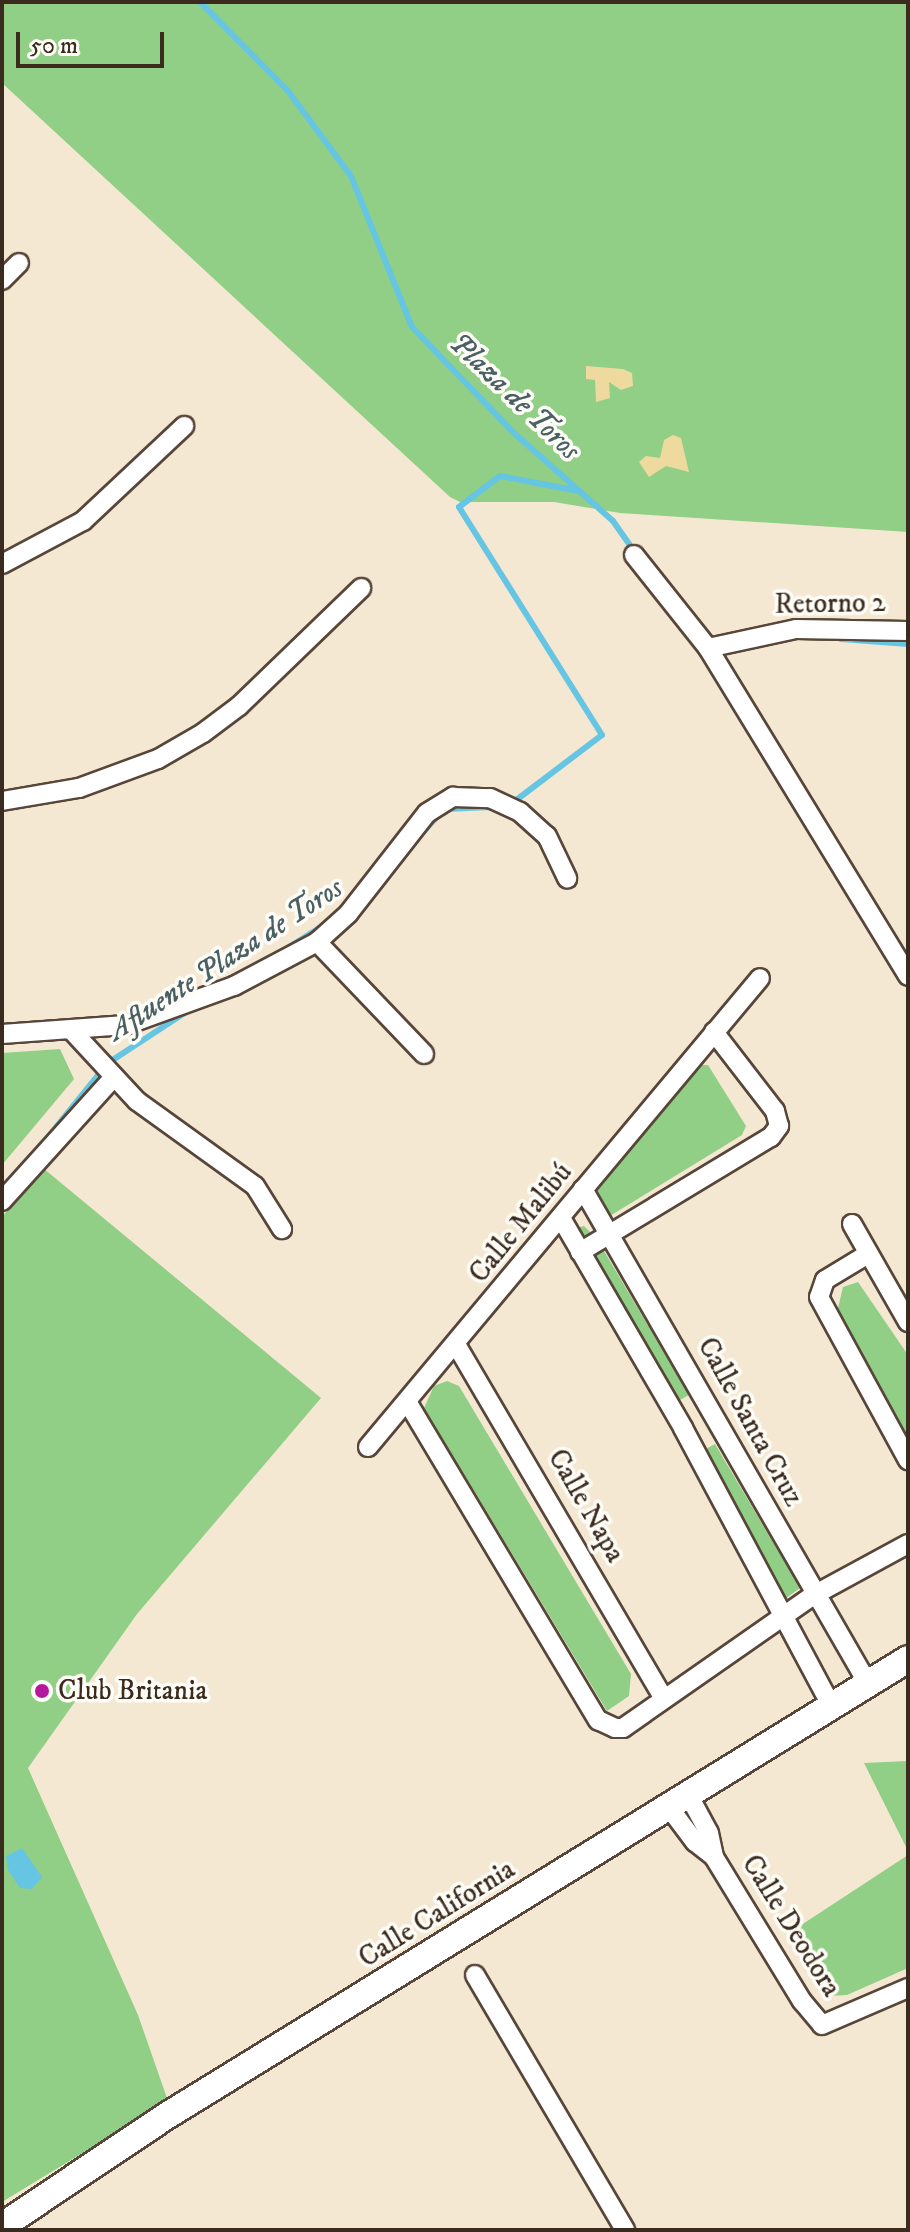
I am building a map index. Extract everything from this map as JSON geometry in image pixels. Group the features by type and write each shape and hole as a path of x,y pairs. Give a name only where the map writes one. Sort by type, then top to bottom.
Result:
{"main road":[{"name":"Calle California","path":"2,2226 168,2115 830,1703 908,1659"}],"street":[{"path":"2,280 19,263"},
{"path":"2,564 83,521 184,426"},
{"path":"634,555 708,648 908,976"},
{"path":"2,801 79,788 158,759 203,733 239,706 361,588"},
{"name":"Retorno 2","path":"708,648 796,629 908,631"},
{"path":"2,1034 73,1032 166,1013 234,986 317,942 348,914 427,813 453,797 490,798 520,812 547,836 567,878"},
{"path":"317,942 424,1054"},
{"name":"Calle Malibú","path":"368,1447 457,1346 583,1189 760,978"},
{"path":"73,1032 113,1078 255,1186 282,1229"},
{"path":"580,1252 771,1137 779,1126 775,1111 714,1032"},
{"path":"2,1201 113,1078"},
{"name":"Calle Santa Cruz","path":"583,1189 714,1412 814,1595 867,1682"},
{"path":"561,1218 683,1428 830,1703"},
{"path":"852,1224 908,1322"},
{"path":"868,1254 825,1280 819,1297 908,1460"},
{"name":"Calle Napa","path":"457,1346 662,1696"},
{"path":"408,1403 598,1720 623,1728 662,1696 814,1595 908,1544"},
{"path":"683,1428 714,1412"},
{"name":"Calle Deodora","path":"678,1800 695,1842 714,1857 802,2001 822,2025 908,1988"},
{"path":"475,1975 625,2230"}],"green space":[{"path":"2,2 908,2 908,532 620,513 554,502 460,502 450,497 2,83"},
{"path":"60,1049 74,1079 2,1165 2,1053"},
{"path":"700,1065 708,1065 746,1126 742,1135 605,1219 594,1194"},
{"name":"Club Britania","path":"43,1168 321,1398 137,1614 28,1768 138,2015 168,2101 2,2202 2,1217"},
{"path":"584,1226 597,1239 689,1395 671,1405 573,1229"},
{"path":"858,1282 908,1355 908,1442 838,1308 843,1287"},
{"path":"447,1381 459,1386 631,1674 629,1696 607,1711 424,1408 434,1386"},
{"path":"715,1444 800,1588 785,1599 700,1452"},
{"path":"908,1761 908,1851 864,1763"},
{"path":"908,1855 908,1968 847,1995 828,1996 789,1933"}],"sand":[{"path":"586,366 623,369 632,373 633,386 621,390 609,382 610,398 596,402 595,380 586,379"},
{"path":"673,435 681,438 689,472 666,466 649,477 639,462 646,456 660,458 664,440"}],"water":[{"path":"22,1848 42,1877 32,1889 20,1888 8,1870 6,1856"}],"waterway":[{"name":"Plaza de Toros","path":"200,2 288,91 351,176 412,327 514,433 613,521 635,553"},
{"name":"Afluente Plaza de Toros","path":"511,804 602,735 459,507 500,476 579,491"},
{"name":"Plaza de Toros","path":"841,639 908,644"},
{"name":"Afluente Plaza de Toros","path":"422,833 444,809 492,807"},
{"name":"Afluente Plaza de Toros","path":"286,949 324,925"},
{"name":"Afluente Plaza de Toros","path":"45,1141 108,1063 189,1010"}],"place":[{"name":"Club Britania","path":"42,1691"}]}
